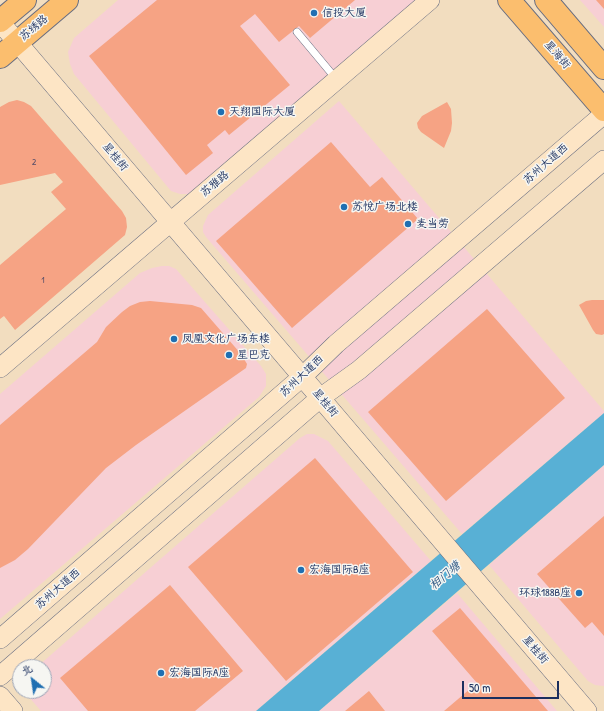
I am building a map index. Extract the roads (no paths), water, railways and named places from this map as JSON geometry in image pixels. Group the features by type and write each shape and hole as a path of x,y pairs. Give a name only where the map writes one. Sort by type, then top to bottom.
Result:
{"main road":[{"path":"0,22 25,0"},
{"name":"苏绣路","path":"0,57 67,0"},
{"name":"苏雅路","path":"0,368 430,0"},
{"name":"星海街","path":"510,0 604,110"},
{"path":"546,0 604,68"},
{"name":"星桂街","path":"0,22 587,711"},
{"name":"苏州大道西","path":"0,640 302,377 336,344 604,114"},
{"path":"0,676 320,398 359,370 604,160"},
{"path":"0,696 13,711"}],"lane":[{"path":"297,32 337,80"}],"water":[{"name":"相门塘","path":"604,413 604,465 319,711 256,711"}],"place":[{"name":"信投大厦","path":"314,13"},
{"name":"天翔国际大厦","path":"221,112"},
{"name":"苏悦广场北楼","path":"344,207"},
{"name":"麦当劳","path":"408,224"},
{"name":"凤凰文化广场东楼","path":"174,339"},
{"name":"星巴克","path":"229,355"},
{"name":"宏海国际B座","path":"301,570"},
{"name":"环球188B座","path":"579,593"},
{"name":"宏海国际A座","path":"161,673"}]}
